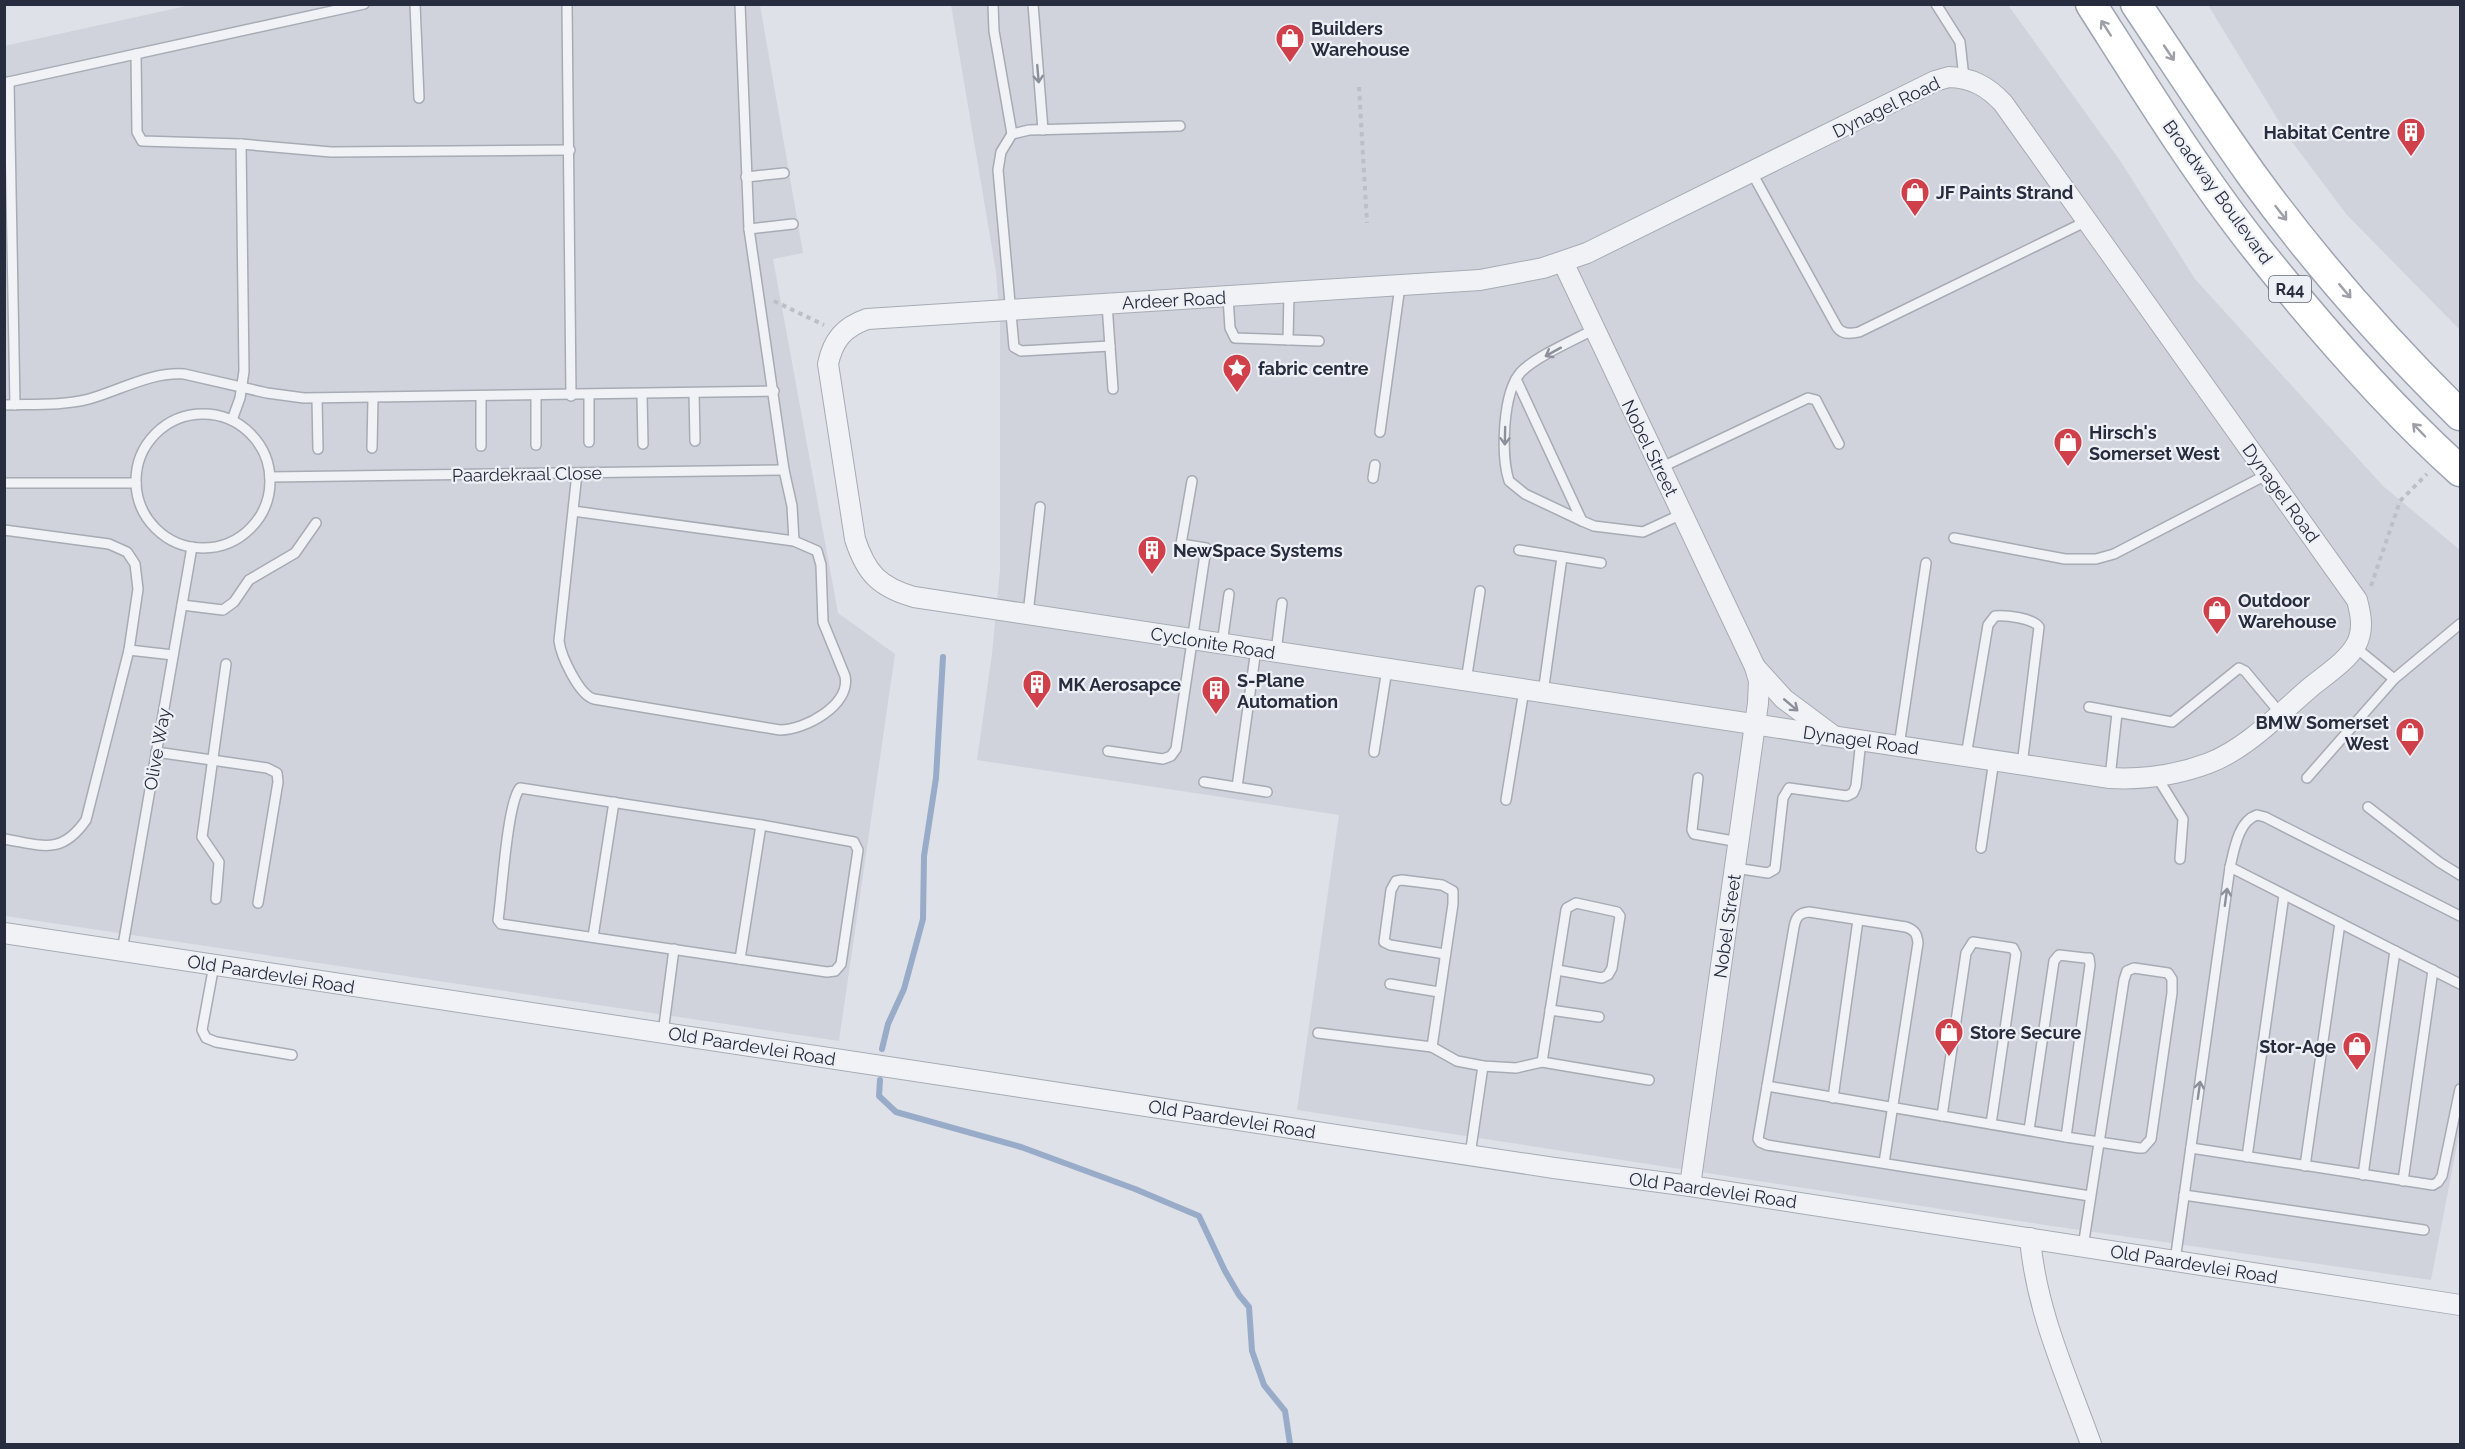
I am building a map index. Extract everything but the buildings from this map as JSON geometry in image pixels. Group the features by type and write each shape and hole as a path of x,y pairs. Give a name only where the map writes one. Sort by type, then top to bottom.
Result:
{"main road":[{"name":"Broadway Boulevard","path":"2091,4 2183,147 2256,249 2348,358 2452,463"},
{"name":"Broadway Boulevard","path":"2136,4 2255,178 2307,246 2382,335 2460,415"}],"street":[{"name":"Dynagel Road","path":"1563,262 1587,253 1752,173 1935,81 1949,77 1978,82 1992,91 2003,103 2357,600 2361,625 2355,647 2347,656 2280,713 2221,758 2185,771 2157,777 2110,778 1755,726"},
{"name":"Ardeer Road","path":"841,333 852,324 867,319 1480,280 1563,262"},
{"name":"Nobel Street","path":"1563,262 1593,330 1755,667 1760,691 1690,1186"},
{"name":"Cyclonite Road","path":"841,333 832,347 828,364 855,539 862,560 874,577 892,591 914,597 1755,726"},
{"name":"Nobel Street","path":"1755,667 1784,699 1834,736"},
{"name":"Old Paardevlei Road","path":"4,933 1470,1155 1690,1186 2460,1305"},
{"path":"2030,1238 2032,1266 2039,1299 2091,1444"}],"lane":[{"path":"364,4 7,82 10,405 87,400 150,377 171,373 282,396 317,399 774,391"},
{"path":"415,4 419,98"},
{"path":"567,4 571,396"},
{"path":"740,4 749,229 784,470 792,506 794,541"},
{"path":"993,4 994,31 1012,134 1000,152 998,170 1013,344 1018,350 1110,346"},
{"path":"1033,4 1043,130"},
{"path":"1936,4 1960,42 1964,78"},
{"path":"136,54 137,132 140,139 148,142 241,144 331,153 570,150"},
{"path":"1012,134 1043,130 1180,126"},
{"path":"232,420 243,387 241,144"},
{"path":"746,177 784,173"},
{"path":"1752,173 1839,331 1848,334 1859,332 2087,221"},
{"path":"749,229 793,224"},
{"path":"1380,432 1400,286"},
{"path":"1288,340 1289,293"},
{"path":"1228,297 1230,328 1233,337 1241,340 1318,341"},
{"path":"1107,304 1113,389"},
{"path":"1593,330 1527,367 1516,379 1510,391 1505,425 1505,458 1509,481 1525,494 1594,526 1636,532 1649,530 1682,514"},
{"path":"1516,379 1582,520"},
{"path":"694,393 695,441"},
{"path":"589,395 590,442"},
{"path":"642,395 643,444"},
{"path":"536,396 536,445"},
{"path":"481,397 481,446"},
{"path":"372,448 373,398"},
{"path":"1660,468 1808,398 1812,398 1818,404 1839,444"},
{"path":"317,399 318,449"},
{"path":"200,414 213,414 232,420 248,431 264,452 270,477 269,490 260,515 242,535 218,546 192,547 170,539 153,525 141,505 136,483 140,457 154,435 164,426 176,420 200,414"},
{"path":"1373,478 1375,465"},
{"name":"Paardekraal Close","path":"270,477 784,470"},
{"path":"573,511 794,541 817,550 820,556 823,622 845,676 847,685 844,695 833,707 797,728 780,730 594,699 582,693 561,652 559,641 577,473"},
{"path":"1954,538 2065,559 2096,559 2115,554 2268,474"},
{"path":"1108,751 1162,759 1174,753 1206,548 1181,544 1192,481"},
{"path":"4,483 136,483"},
{"path":"1028,614 1040,507"},
{"path":"182,605 223,610 228,608 249,580 295,554 316,523"},
{"path":"4,531 94,541 118,547 127,552 135,564 138,577 129,650 86,820 69,840 60,844 48,846 4,839"},
{"name":"Olive Way","path":"122,951 192,547"},
{"path":"1519,550 1601,563"},
{"path":"1506,800 1534,692 1562,557"},
{"path":"1899,746 1926,564"},
{"path":"1466,681 1480,591"},
{"path":"1222,644 1229,594"},
{"path":"1276,652 1282,603"},
{"path":"1966,756 1988,625 1995,616 2002,616 2035,622 2039,627 2022,765"},
{"path":"2307,778 2394,680 2460,624"},
{"path":"2355,647 2394,680"},
{"path":"1237,787 1256,649"},
{"path":"129,650 173,655"},
{"path":"216,899 219,862 202,837 226,664"},
{"path":"2089,707 2172,722 2239,668 2245,671 2280,713"},
{"path":"1374,752 1387,669"},
{"path":"2110,778 2117,713"},
{"path":"1735,868 1768,873 1775,869 1783,798 1789,788 1847,796 1853,793 1856,786 1861,741"},
{"path":"156,752 267,768 277,773 278,782 258,903"},
{"path":"1981,848 1994,760"},
{"path":"2157,777 2183,819 2180,859"},
{"path":"1698,778 1694,834 1739,842"},
{"path":"1204,782 1267,792"},
{"path":"523,787 761,825 854,842 858,850 852,894 841,964 835,971 827,972 498,922 516,793 523,787"},
{"path":"593,937 614,802"},
{"path":"2368,807 2439,862 2460,875"},
{"path":"2175,1261 2230,867 2246,822 2257,815 2460,916"},
{"path":"740,959 761,825"},
{"path":"2230,867 2460,984"},
{"path":"1432,1047 1445,954 1453,891 1442,885 1395,881 1391,890 1384,942 1445,954"},
{"path":"2247,1157 2284,895"},
{"path":"1542,1062 1566,910 1569,905 1576,903 1617,912 1620,916 1612,968 1608,975 1602,978 1557,970"},
{"path":"1884,1163 1918,943 1917,936 1912,929 1906,927 1809,912 1802,913 1795,921 1758,1138 1762,1144 2090,1196"},
{"path":"1833,1098 1857,920"},
{"path":"2305,1166 2340,923"},
{"path":"1942,1116 1966,953 1973,942 2008,946 2013,948 2016,954 1991,1124"},
{"path":"663,1033 674,949"},
{"path":"2363,1175 2395,951"},
{"path":"2029,1130 2054,961 2061,955 2089,958 2090,965 2066,1137"},
{"path":"214,965 202,1030 206,1038 216,1042 292,1055"},
{"path":"1767,1086 2066,1137 2099,1142 2143,1148 2151,1139 2172,993 2172,979 2168,973 2134,968 2127,971 2125,975 2099,1142 2090,1196 2083,1247"},
{"path":"2403,1181 2433,970"},
{"path":"1390,984 1439,992"},
{"path":"1550,1010 1599,1017"},
{"path":"1318,1033 1432,1047 1457,1061 1483,1066 1516,1068 1542,1062 1649,1080"},
{"path":"1470,1155 1483,1066"},
{"path":"2191,1148 2426,1185 2438,1182 2445,1167 2460,1089"},
{"path":"2184,1195 2424,1230"}],"path":[{"path":"1359,87 1367,223"},
{"path":"759,294 841,333"},
{"path":"2357,600 2370,588 2400,501 2452,463"}],"shaded area":[{"path":"191,5 760,5 803,253 773,259 838,613 895,654 839,1041 5,916 4,46"},
{"path":"951,5 2008,5 2121,162 2195,279 2383,486 2460,550 2460,1129 2431,1280 2052,1226 1297,1110 1339,815 977,760 992,654 1000,570 1000,324 996,272"},
{"path":"2208,5 2460,5 2460,330 2347,215 2289,138"}],"waterway":[{"path":"882,1049 888,1024 904,989 923,919 924,856 936,778 943,657"},
{"path":"880,1080 879,1096 896,1112 1021,1147 1135,1189 1199,1216 1225,1271 1249,1307 1252,1351 1264,1385 1285,1411 1290,1444"}],"place":[{"name":"Builders Warehouse","path":"1290,64"},
{"name":"Habitat Centre","path":"2411,158"},
{"name":"JF Paints Strand","path":"1915,218"},
{"name":"fabric centre","path":"1237,394"},
{"name":"Hirsch's Somerset West","path":"2068,468"},
{"name":"NewSpace Systems","path":"1152,576"},
{"name":"Outdoor Warehouse","path":"2217,636"},
{"name":"MK Aerosapce","path":"1037,710"},
{"name":"S-Plane Automation","path":"1216,716"},
{"name":"BMW Somerset West","path":"2410,758"},
{"name":"Store Secure","path":"1949,1058"},
{"name":"Stor-Age","path":"2357,1072"}]}
